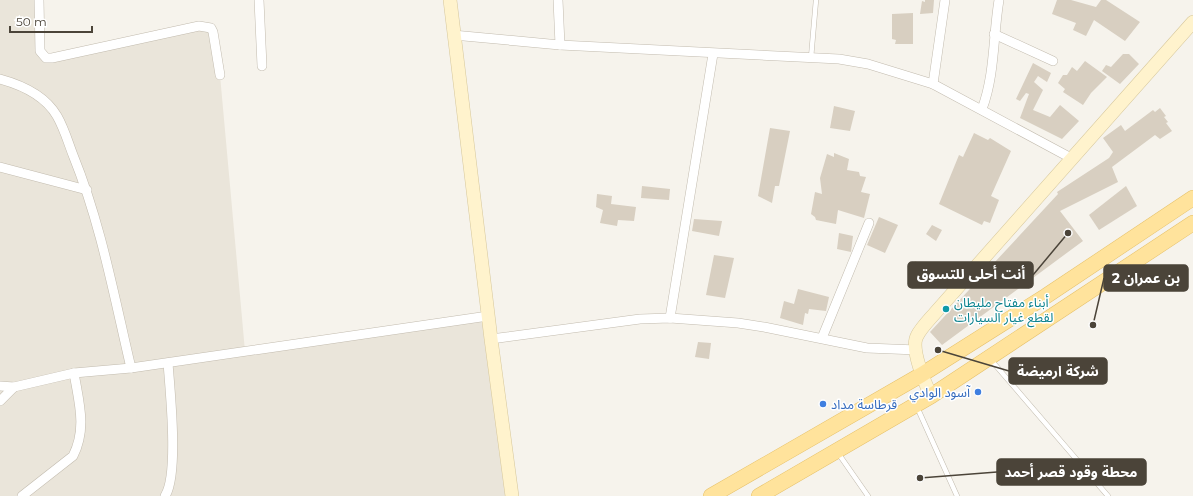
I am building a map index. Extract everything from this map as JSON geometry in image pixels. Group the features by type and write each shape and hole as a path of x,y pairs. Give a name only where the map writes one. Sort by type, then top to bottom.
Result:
{"main road":[{"path":"711,496 922,375 1046,296 1193,198"},
{"path":"759,496 931,396 1193,223"}],"street":[{"path":"39,0 40,51 46,58 52,58 199,26 207,26 211,28 213,32 220,75"},
{"path":"259,0 262,66"},
{"path":"450,0 453,35 488,316 512,496"},
{"path":"558,0 560,45"},
{"path":"933,84 945,0"},
{"path":"982,109 989,85 999,0"},
{"path":"931,396 922,375 917,350 917,336 935,313 1071,158 1193,22"},
{"path":"994,34 1053,61"},
{"path":"453,35 560,45 713,54 839,59 868,64 933,84 1071,158"},
{"path":"670,318 713,54"},
{"path":"0,80 20,85 38,95 57,115 87,190 97,222 131,368"},
{"path":"0,167 87,190"},
{"path":"822,338 869,223"},
{"path":"0,386 14,387 74,373 131,368 488,316"},
{"path":"491,339 640,319 670,318 738,323 822,338 867,348 917,350"},
{"path":"166,496 169,491 173,458 168,362"},
{"path":"22,496 73,456 78,447 82,432 82,420 74,373"},
{"path":"0,401 14,387"}],"lane":[{"path":"811,58 816,0"},
{"path":"990,358 1108,496"},
{"path":"916,405 957,496"},
{"path":"837,451 868,496"}],"shaded area":[{"path":"0,0 39,0 42,55 211,28 220,75 245,351 488,316 512,496 0,496"}],"building":[{"path":"925,0 934,0 933,13 920,14 922,1 925,2"},
{"path":"1057,0 1071,0 1096,7 1101,0 1106,0 1140,22 1125,41 1094,20 1086,36 1073,30 1076,23 1052,14"},
{"path":"913,13 913,44 895,44 896,40 892,39 892,14"},
{"path":"1123,54 1129,54 1139,64 1120,84 1102,71 1106,65 1111,67"},
{"path":"1085,61 1107,77 1091,93 1083,105 1063,92 1065,89 1058,83 1063,75 1067,75 1072,67 1077,71"},
{"path":"1033,63 1051,73 1047,82 1038,76 1034,82 1043,90 1033,110 1050,117 1060,105 1079,121 1062,139 1020,118 1029,94 1026,93 1020,101 1016,99"},
{"path":"834,106 855,111 850,131 830,128"},
{"path":"1160,108 1166,116 1164,117 1168,122 1166,123 1172,131 1160,139 1155,135 1112,167 1118,182 1060,211 1083,241 942,345 930,332 1058,194 1057,192 1109,158 1113,152 1103,138 1121,125 1125,131 1153,110 1155,112"},
{"path":"770,128 790,131 779,186 775,186 772,203 758,196"},
{"path":"974,133 988,140 990,138 1011,151 991,196 999,200 990,223 984,221 982,225 939,204 959,155 963,157"},
{"path":"834,153 849,159 847,170 859,172 860,176 866,177 861,192 870,194 864,218 838,210 836,224 816,220 811,214 815,192 822,194 820,178 827,154 834,157"},
{"path":"642,186 670,189 669,200 641,198"},
{"path":"1126,186 1137,206 1099,230 1089,215"},
{"path":"597,194 612,196 611,204 636,207 634,221 618,220 617,226 600,223 603,210 596,207"},
{"path":"879,217 898,225 885,253 867,245"},
{"path":"694,219 722,221 719,236 692,231"},
{"path":"932,225 942,230 936,241 926,234"},
{"path":"839,233 853,236 851,252 837,249"},
{"path":"714,255 734,258 725,298 706,295"},
{"path":"915,261 943,275 937,286 921,277 918,282 908,274"},
{"path":"798,289 829,297 826,311 809,309 808,314 805,313 803,325 780,318 784,301 794,304"},
{"path":"698,342 711,343 709,359 695,357"}],"place":[{"name":"أنت أحلى للتسوق","path":"1068,233"},
{"name":"أبناء مفتاح مليطان لقطع غيار السيارات","path":"946,309"},
{"name":"بن عمران 2","path":"1093,325"},
{"name":"شركة ارميضة","path":"938,350"},
{"name":"آسود الوادي","path":"978,392"},
{"name":"قرطاسة مداد","path":"823,404"},
{"name":"محطة وقود قصر أحمد","path":"920,478"}]}
